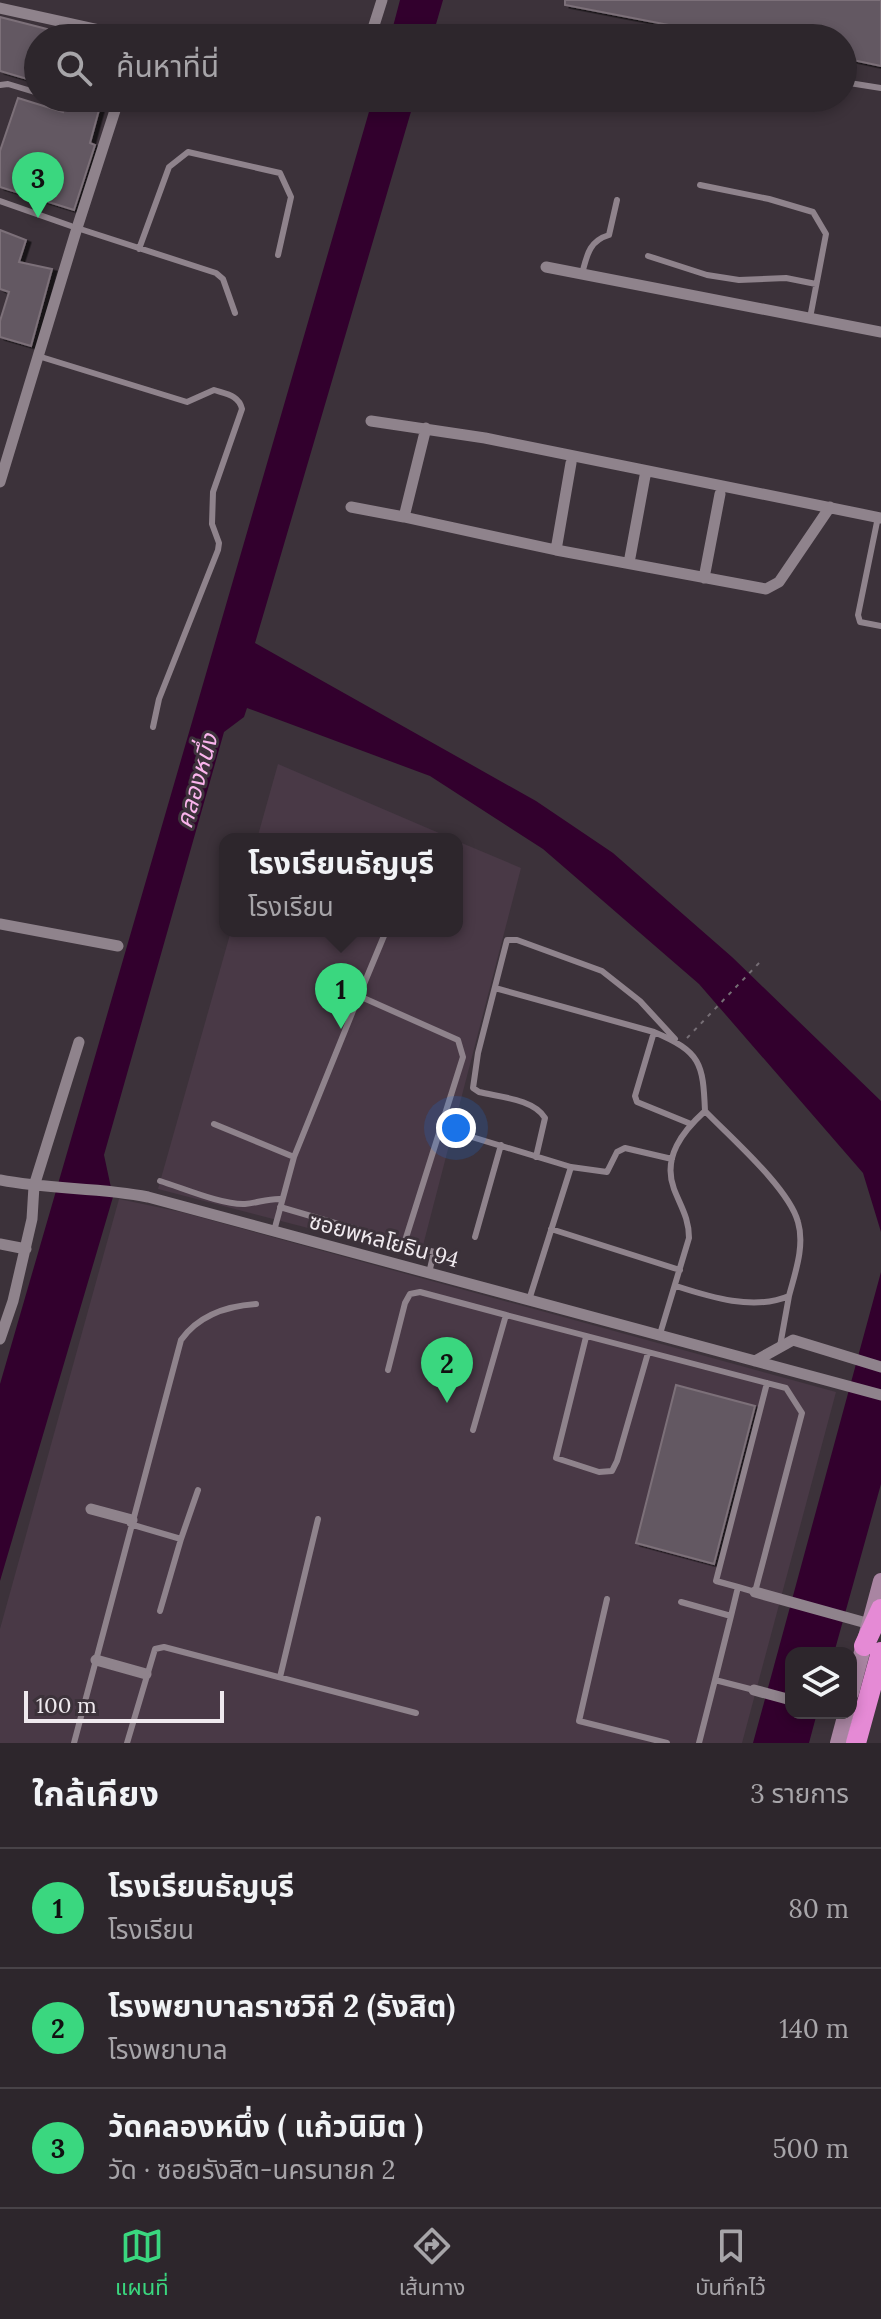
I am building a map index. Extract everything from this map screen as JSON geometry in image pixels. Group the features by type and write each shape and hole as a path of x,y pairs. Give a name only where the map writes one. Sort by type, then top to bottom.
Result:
{"highway":[{"path":"856,1743 872,1649 870,1618"}],"main road":[{"path":"870,1618 881,1581"},
{"path":"857,1680 872,1649"},
{"path":"838,1743 844,1719"}],"street":[{"path":"374,24 382,0"},
{"path":"0,8 73,24"},
{"path":"0,482 74,227 114,112"},
{"path":"546,267 881,332"},
{"path":"371,421 426,428 880,517"},
{"path":"404,517 426,428"},
{"path":"556,550 571,463"},
{"path":"629,563 645,476"},
{"path":"704,578 720,494"},
{"path":"351,507 556,550 766,589 779,582 830,507"},
{"path":"0,924 118,946"},
{"path":"0,1339 26,1249 38,1186 79,1042"},
{"name":"ซอยพหลโยธิน 94","path":"0,1180 38,1186 118,1191 881,1395"},
{"path":"0,1244 26,1249"},
{"path":"755,1361 793,1340 881,1367"},
{"path":"91,1509 131,1522"},
{"path":"755,1592 870,1618"},
{"path":"96,1660 146,1674"},
{"path":"754,1690 785,1698"}],"lane":[{"path":"857,84 881,88"},
{"path":"0,85 24,89"},
{"path":"139,249 169,167 188,152 280,173 291,197 278,255"},
{"path":"700,185 769,199 813,212 826,234 810,318"},
{"path":"582,274 590,246 598,238 609,235 617,200"},
{"path":"0,201 216,273 223,279 235,313"},
{"path":"648,256 707,275 739,280 786,278 816,284"},
{"path":"38,356 187,402 214,390 234,396 240,402 242,409 213,492 212,524 219,543 218,550 159,699 153,727"},
{"path":"880,517 858,615 860,622 881,626"},
{"path":"274,1231 294,1157 384,937"},
{"path":"536,1157 545,1118 541,1112 526,1103 473,1088 478,1053 507,940 517,940 602,971 613,978 661,1022 698,1063 704,1075 705,1111 776,1185 795,1213 800,1238 799,1259 780,1346"},
{"path":"495,988 654,1032 679,1043"},
{"path":"359,996 458,1040 463,1048 463,1057 404,1244"},
{"path":"654,1032 635,1096 637,1102 691,1124"},
{"path":"660,1334 689,1238 689,1221 674,1189 672,1159 682,1133 705,1111"},
{"path":"214,1124 294,1157"},
{"path":"462,1134 571,1167 607,1172 617,1152 625,1148 672,1159"},
{"path":"475,1237 501,1145"},
{"path":"529,1300 571,1167"},
{"path":"160,1181 230,1202 246,1204 267,1198 434,1252 429,1273"},
{"path":"551,1229 680,1270"},
{"path":"676,1286 711,1297 762,1303 789,1296"},
{"path":"388,1370 405,1303 410,1294 420,1292 586,1337 648,1353 767,1383 786,1388 802,1413 755,1592 716,1581 767,1383"},
{"path":"74,1743 181,1340 198,1322 212,1315 237,1305 256,1304"},
{"path":"473,1430 506,1315"},
{"path":"586,1337 556,1458 599,1472 612,1471 617,1461 648,1353"},
{"path":"160,1611 198,1490"},
{"path":"280,1677 318,1519"},
{"path":"131,1522 181,1539"},
{"path":"699,1743 738,1587"},
{"path":"607,1599 579,1721 667,1743"},
{"path":"681,1602 731,1616"},
{"path":"127,1743 155,1649 164,1647 416,1713"},
{"path":"715,1680 754,1690"}],"path":[{"path":"679,1043 761,961"}],"shaded area":[{"path":"278,764 439,833 259,833"},
{"path":"463,844 521,868 420,1257 158,1189 229,937 463,937"},
{"path":"119,1199 181,1212 836,1392 742,1743 0,1743 0,1629"}],"water":[{"path":"400,0 443,0 436,24 394,24"},
{"name":"คลองหนึ่ง","path":"369,112 411,112 255,643 536,801 613,853 732,957 881,1101 881,1232 863,1173 699,984 543,849 430,776 247,708 244,717 224,732 104,1155 113,1197 0,1581 0,1384"},
{"path":"881,1272 881,1484 836,1647 785,1647 785,1719 815,1719 809,1743 753,1743"}],"building":[{"path":"565,0 881,0 881,66 857,61 857,24 663,24 565,5"},
{"path":"0,17 27,24 24,24 24,78 0,71"},
{"path":"18,98 24,100 24,112 98,112 90,143 95,145 74,210 0,187 0,151"},
{"path":"0,230 26,240 19,262 52,269 31,346 0,337 0,321 9,292 0,289"},
{"path":"676,1385 755,1406 714,1564 636,1543"}],"place":[{"name":"วัดคลองหนึ่ง ( แก้วนิมิต )","path":"38,218"},
{"name":"โรงเรียนธัญบุรี","path":"341,1029"},
{"name":"โรงพยาบาลราชวิถี 2 (รังสิต)","path":"447,1403"}]}
